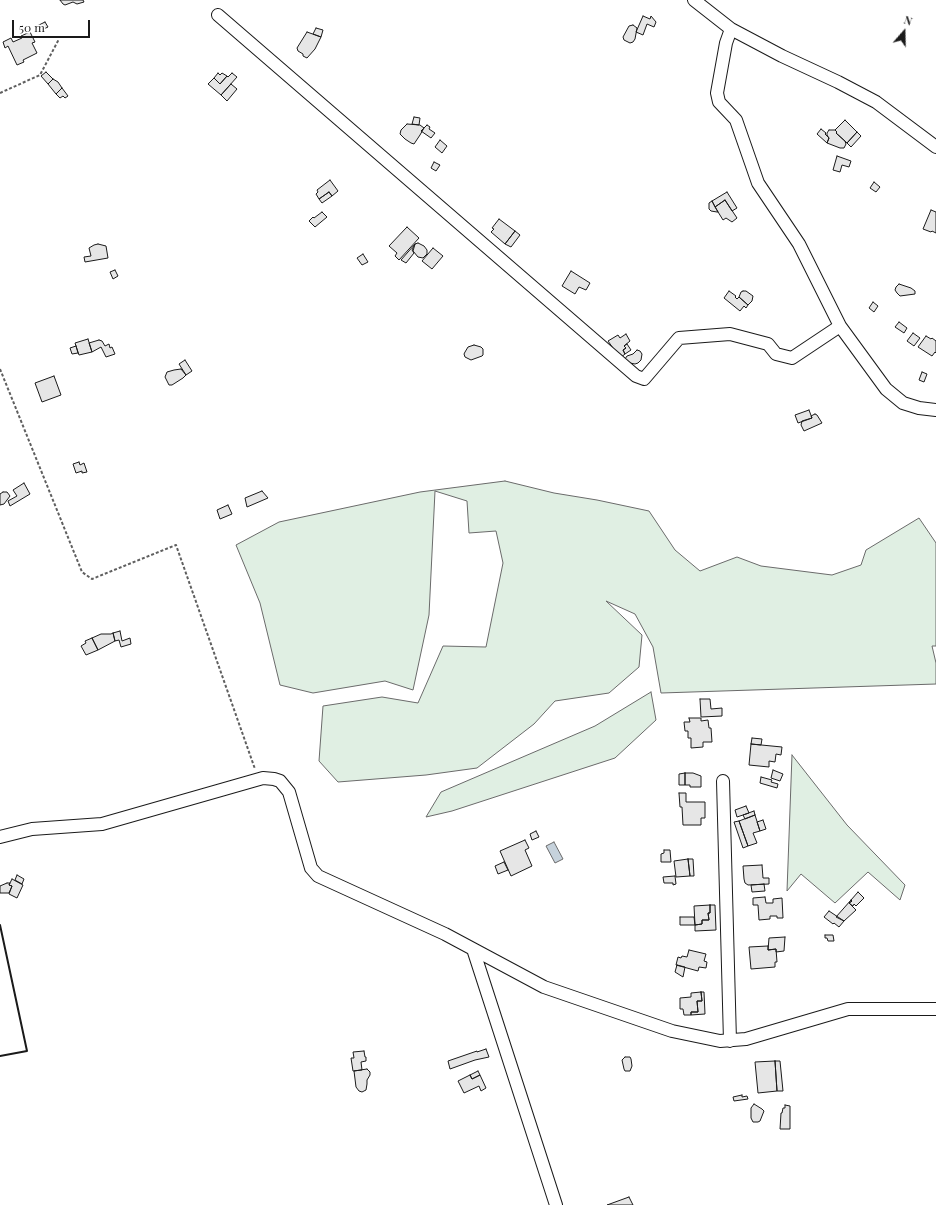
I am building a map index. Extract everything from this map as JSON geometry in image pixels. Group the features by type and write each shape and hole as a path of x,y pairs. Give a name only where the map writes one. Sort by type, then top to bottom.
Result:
{"street":[{"path":"694,0 731,29 876,102 936,147"},
{"path":"218,15 636,376 644,379 679,338 730,334 768,344 776,354 792,358 840,326"},
{"path":"731,29 726,43 717,93 719,102 736,120 758,183 799,244 840,326 886,389 903,403 919,408 936,410"},
{"path":"0,837 32,829 102,824 263,778 280,781 289,792 311,868 318,876 445,934 544,987 672,1031 720,1041 746,1039 848,1009 936,1009"},
{"path":"723,781 730,1040"},
{"path":"473,949 556,1205"}],"path":[{"path":"0,93 40,75 59,39"},
{"path":"0,369 82,572 92,579 176,545 258,780"}],"green space":[{"path":"505,481 554,493 649,511 675,550 700,571 737,557 761,566 832,575 861,565 866,550 919,518 936,543 936,646 932,646 936,663 936,684 661,693 653,647 635,614 606,601 642,635 639,667 609,693 555,701 534,724 477,768 426,775 338,782 319,761 323,706 382,697 418,703 443,646 486,647 503,563 496,531 469,533 467,501 435,491 429,615 413,690 385,681 313,693 280,685 260,603 236,545 279,522 420,492"},
{"path":"651,692 656,720 615,758 452,811 426,817 441,792 595,726"},
{"path":"792,755 847,825 905,885 900,900 868,872 835,903 801,874 787,891"}],"shaded area":[{"path":"554,842 563,859 555,863 546,846"}],"building":[{"path":"60,0 83,0 84,2 77,4 73,2 65,5"},
{"path":"643,16 650,19 651,16 656,22 654,27 647,24 643,35 636,32"},
{"path":"45,22 48,27 37,32 35,27"},
{"path":"633,25 637,28 635,39 630,43 624,40 623,37 629,26"},
{"path":"316,28 323,30 321,37 313,34"},
{"path":"30,32 35,42 32,43 37,53 23,60 24,62 17,65 8,46 5,48 3,42 11,38 13,42"},
{"path":"307,32 321,37 315,49 307,58 298,51 297,48"},
{"path":"46,72 53,79 48,84 41,76"},
{"path":"218,73 220,75 222,73 227,76 220,84 214,78"},
{"path":"232,73 237,77 221,95 208,84 214,78 220,84"},
{"path":"53,79 58,82 62,88 56,94 48,84"},
{"path":"231,84 237,89 227,101 221,95"},
{"path":"62,88 68,96 65,98 63,96 60,98 56,94"},
{"path":"414,117 420,118 419,125 412,124"},
{"path":"845,120 857,132 847,143 836,133 837,132 835,130"},
{"path":"407,124 420,125 424,128 414,144 400,134 401,130"},
{"path":"427,125 430,127 429,129 435,133 431,138 421,131"},
{"path":"821,129 829,138 827,143 817,134"},
{"path":"829,130 835,130 837,132 836,133 845,141 846,144 844,148 827,143 829,138 827,133"},
{"path":"857,132 861,136 851,147 847,143"},
{"path":"440,140 447,146 442,153 435,147"},
{"path":"837,156 851,161 849,167 842,165 840,172 833,170"},
{"path":"434,162 440,165 436,171 431,168"},
{"path":"330,180 338,191 332,196 329,192 319,199 316,194 318,192 317,190"},
{"path":"874,182 880,187 876,192 870,188"},
{"path":"329,192 332,196 322,203 319,199"},
{"path":"727,192 737,208 732,211 725,200 715,207 712,201"},
{"path":"725,200 737,218 732,222 726,218 723,220 715,207"},
{"path":"712,201 718,212 711,211 709,209 709,203"},
{"path":"931,210 936,212 936,233 923,229"},
{"path":"322,212 327,217 315,227 309,221"},
{"path":"499,219 515,231 505,244 491,232 494,229 492,228"},
{"path":"407,227 419,238 399,260 395,256 397,253 389,246"},
{"path":"515,231 520,235 511,247 505,244"},
{"path":"418,243 424,246 427,250 427,254 423,258 418,257 413,251 415,244"},
{"path":"98,244 106,246 108,258 85,262 84,257 91,256 89,248"},
{"path":"415,244 412,250 414,253 406,263 401,260"},
{"path":"433,248 443,256 432,269 422,261"},
{"path":"363,254 368,262 362,265 357,258"},
{"path":"115,270 118,276 113,279 110,272"},
{"path":"571,271 590,283 586,290 579,287 575,294 562,286"},
{"path":"899,284 911,288 915,291 915,294 900,296 895,290"},
{"path":"729,291 736,296 735,297 737,299 739,297 748,305 746,308 744,306 740,311 724,298"},
{"path":"743,291 746,291 753,296 752,301 748,305 739,297"},
{"path":"873,302 878,306 874,312 869,308"},
{"path":"899,322 907,328 904,333 895,327"},
{"path":"913,333 920,338 914,346 907,341"},
{"path":"626,334 630,341 624,346 626,348 623,350 625,354 620,358 608,341 618,335 620,338"},
{"path":"926,336 936,341 936,353 935,352 932,356 918,347"},
{"path":"88,339 92,352 79,355 75,343"},
{"path":"99,340 102,341 105,346 109,344 110,348 112,347 115,354 106,357 101,347 92,352 89,343"},
{"path":"627,344 631,350 625,354 623,350 626,348 624,346"},
{"path":"474,345 483,349 483,355 471,360 465,357 464,354 468,347"},
{"path":"76,346 78,353 72,354 70,348"},
{"path":"637,350 642,354 641,360 638,363 630,363 625,359 627,356 633,354"},
{"path":"185,360 192,371 186,375 179,364"},
{"path":"181,369 186,375 172,385 169,385 165,377 167,372"},
{"path":"922,372 927,374 924,382 919,380"},
{"path":"54,376 61,395 42,402 35,383"},
{"path":"809,410 812,418 798,423 795,415"},
{"path":"815,414 822,423 804,431 801,425 802,421 812,418 811,416"},
{"path":"79,462 80,465 84,463 87,472 82,473 82,471 76,473 73,464"},
{"path":"24,483 30,494 10,506 8,501 17,496 13,490"},
{"path":"262,491 268,498 247,507 245,498"},
{"path":"7,492 10,496 4,504 0,505 0,494"},
{"path":"228,505 232,514 220,519 217,510"},
{"path":"120,631 122,641 130,638 131,644 121,647 119,640 115,641 113,633"},
{"path":"113,633 115,641 98,650 92,638 101,634"},
{"path":"92,638 98,650 86,655 81,646 86,643 85,641"},
{"path":"700,699 710,699 711,709 722,708 722,716 701,717"},
{"path":"689,718 701,718 701,721 708,720 709,728 711,728 712,742 703,742 703,747 691,748 691,738 688,738 688,731 685,731 684,722 690,722"},
{"path":"752,738 762,739 761,745 751,744"},
{"path":"751,744 782,747 781,755 776,754 775,762 769,761 769,767 749,765"},
{"path":"773,770 783,774 780,781 771,778"},
{"path":"685,773 685,785 679,785 679,774"},
{"path":"685,773 693,773 701,776 701,787 690,787 690,785 685,785"},
{"path":"761,777 772,780 771,782 778,784 777,788 760,783"},
{"path":"679,793 686,793 686,802 705,802 705,818 701,818 701,825 683,825 682,807 680,807"},
{"path":"746,806 749,813 737,817 735,810"},
{"path":"754,811 755,815 745,819 743,815"},
{"path":"755,815 760,831 753,833 757,843 748,846 739,821"},
{"path":"763,820 766,829 760,831 757,822"},
{"path":"739,821 748,846 743,848 734,822"},
{"path":"536,831 539,837 532,840 530,834"},
{"path":"525,840 529,848 525,850 532,866 511,876 500,851"},
{"path":"664,850 670,850 671,862 661,862 661,854 664,853"},
{"path":"688,859 690,876 676,877 674,861"},
{"path":"688,859 693,859 694,876 690,876"},
{"path":"504,862 508,870 498,874 495,866"},
{"path":"762,865 763,878 769,878 769,884 748,885 745,883 743,866"},
{"path":"17,875 24,879 22,884 15,880"},
{"path":"675,876 676,884 673,885 673,883 664,883 663,877"},
{"path":"12,879 23,885 17,898 9,894 12,886 9,885"},
{"path":"10,883 9,885 12,886 9,893 0,893 0,886"},
{"path":"764,884 765,891 752,892 751,885"},
{"path":"858,892 864,898 856,906 854,904 853,906 849,903"},
{"path":"765,897 766,903 773,903 773,899 782,898 783,918 770,916 770,919 759,920 758,905 753,905 753,898"},
{"path":"851,900 852,901 849,903 856,910 844,921 836,917"},
{"path":"710,905 715,905 716,930 695,931 695,925 702,924 702,920 709,920 708,913 710,913"},
{"path":"710,905 710,913 708,913 709,920 702,920 702,924 695,925 694,906"},
{"path":"829,911 844,921 839,927 824,917"},
{"path":"680,917 694,917 695,925 680,925"},
{"path":"825,935 833,935 834,941 828,941 827,938 825,938"},
{"path":"785,937 784,951 776,952 776,949 768,950 769,938"},
{"path":"768,946 768,950 776,949 777,962 775,962 775,967 751,969 749,947"},
{"path":"689,950 706,954 704,961 707,962 706,968 699,967 698,971 676,965 678,957 687,957"},
{"path":"677,965 685,967 683,977 675,972"},
{"path":"701,992 702,1001 697,1001 698,1012 691,1012 691,1015 684,1015 683,1009 680,1009 680,998 691,997 691,993"},
{"path":"701,992 704,992 705,1014 691,1015 691,1012 698,1012 697,1001 702,1001"},
{"path":"486,1049 489,1057 475,1060 450,1069 448,1061"},
{"path":"364,1051 366,1061 361,1062 362,1070 353,1071 351,1058 354,1058 353,1052"},
{"path":"625,1057 630,1057 631,1059 632,1066 630,1071 625,1071 624,1069 622,1060"},
{"path":"775,1061 777,1091 758,1093 755,1062"},
{"path":"775,1061 780,1061 783,1091 777,1091"},
{"path":"367,1069 370,1072 370,1075 367,1080 366,1090 362,1092 356,1087 354,1071"},
{"path":"478,1071 480,1075 472,1079 470,1075"},
{"path":"470,1075 472,1079 480,1075 486,1088 481,1091 479,1086 464,1093 458,1081"},
{"path":"742,1095 742,1097 747,1096 748,1099 734,1101 733,1097"},
{"path":"754,1104 764,1111 760,1121 758,1122 753,1122 751,1118 751,1108"},
{"path":"785,1105 790,1106 790,1129 780,1129 781,1113 783,1108 785,1108"},
{"path":"629,1197 633,1205 607,1205"}],"wall":[{"path":"0,925 27,1051 0,1056"}]}
